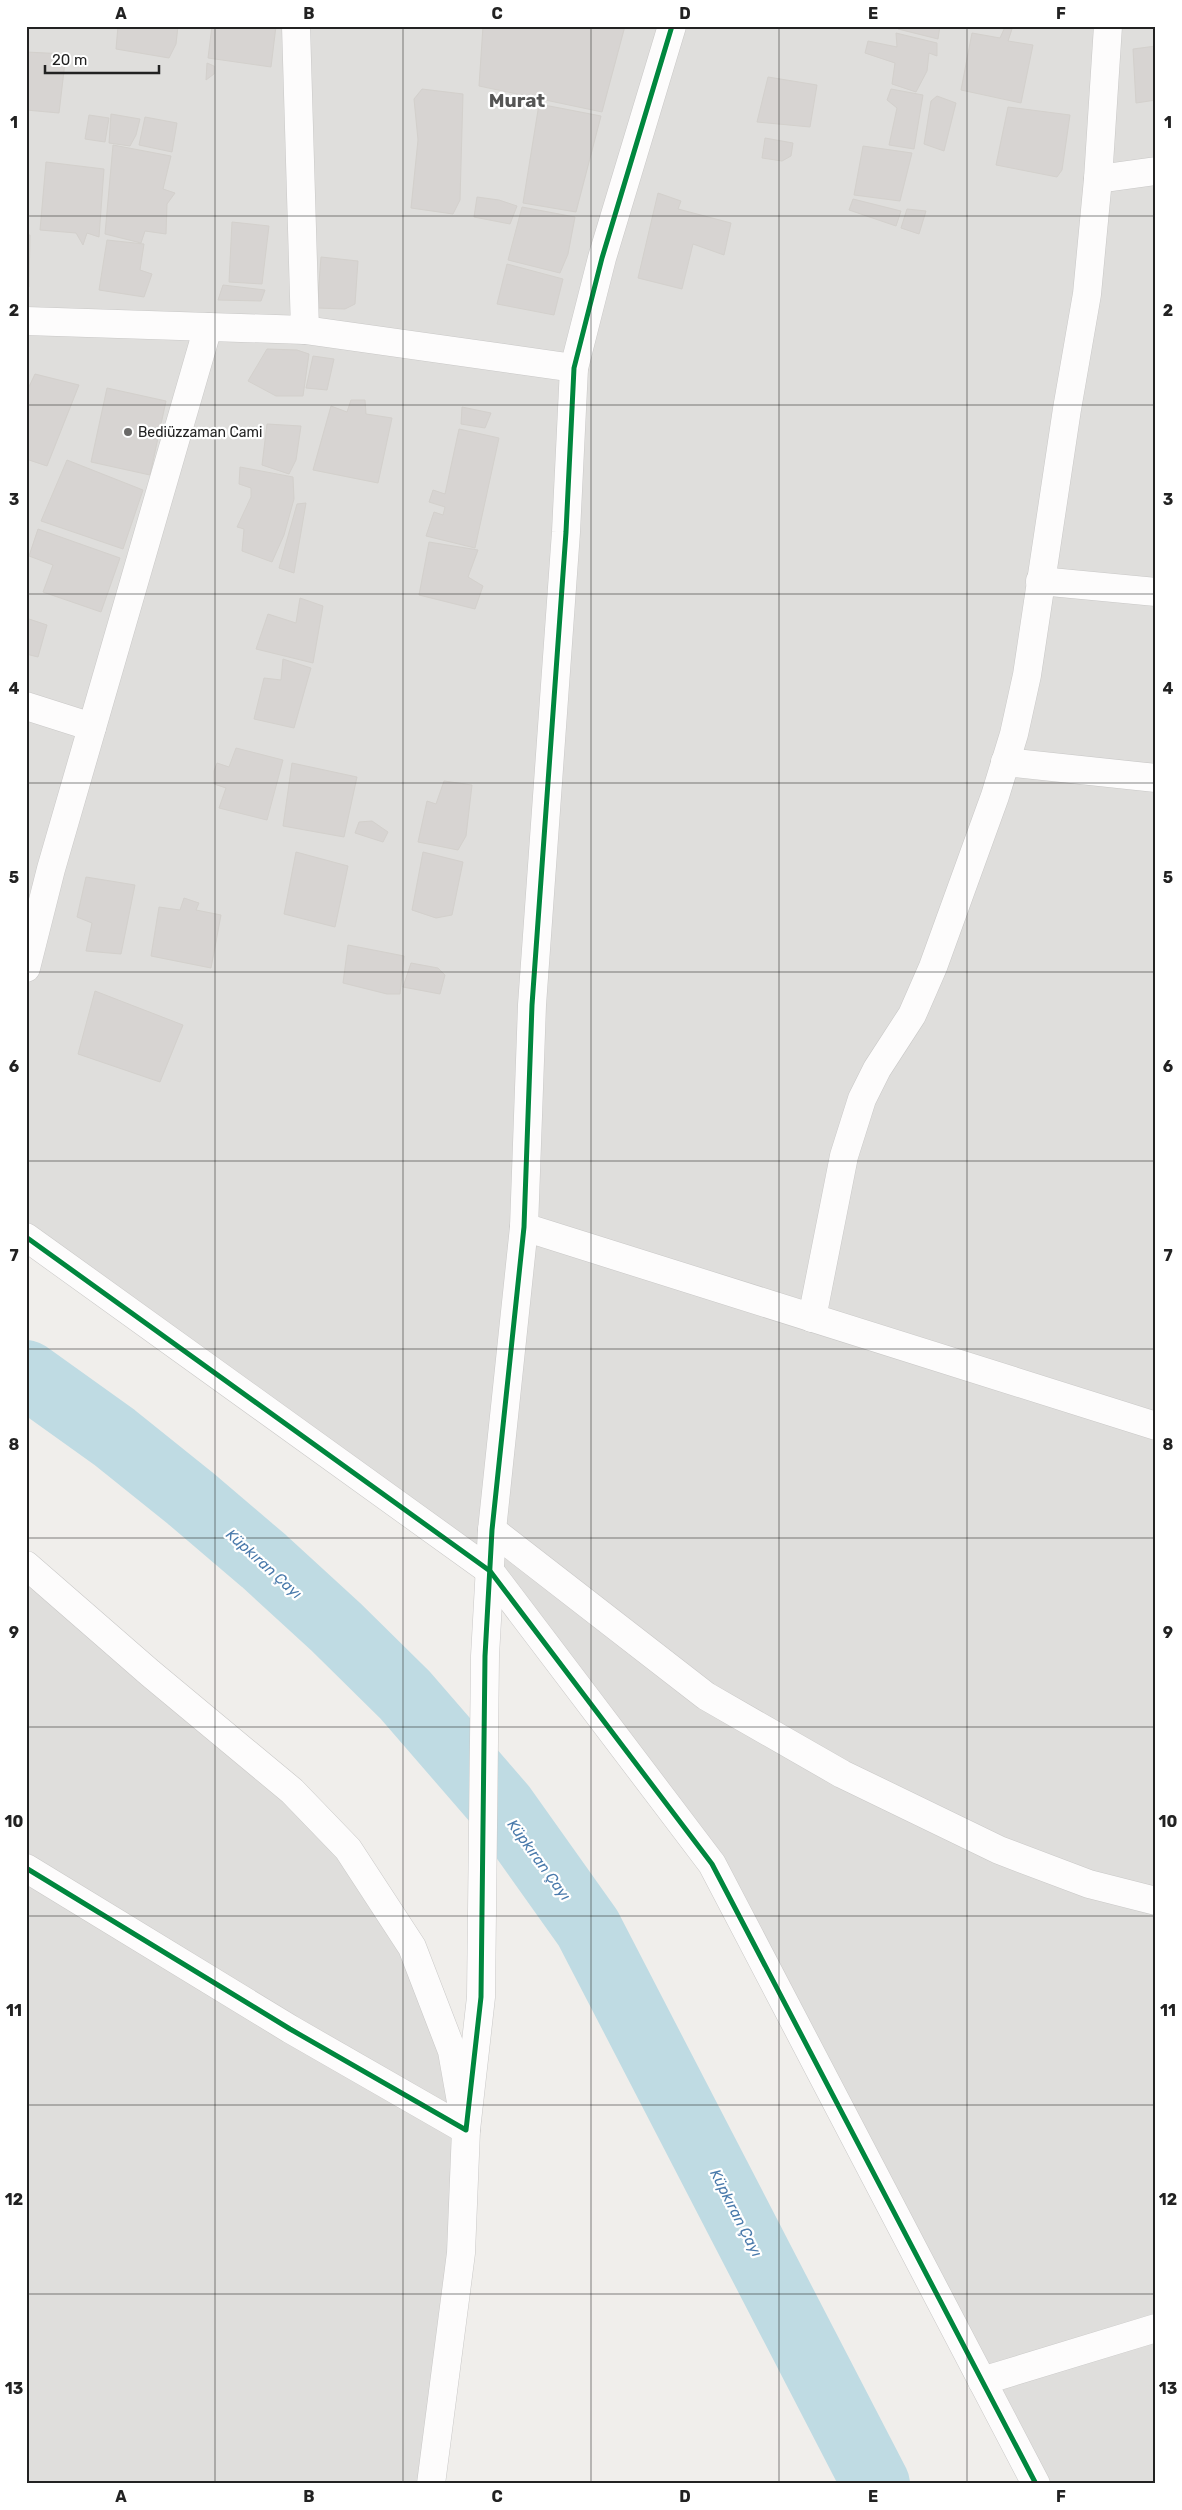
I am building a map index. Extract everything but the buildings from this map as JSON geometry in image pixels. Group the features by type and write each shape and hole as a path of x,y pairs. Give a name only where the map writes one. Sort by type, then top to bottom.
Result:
{"street":[{"path":"296,26 305,330"},
{"path":"432,2484 461,2253 466,2130 481,1997 485,1656 492,1530 524,1226 532,1006 566,532 574,368 602,258 672,26"},
{"path":"812,1318 844,1156 862,1099 877,1069 912,1014 933,967 967,880 1005,762 1027,675 1040,581 1087,294 1098,179 1108,26"},
{"path":"1098,179 1156,171"},
{"path":"26,321 305,330 574,368"},
{"path":"26,968 51,869 208,327"},
{"path":"1040,581 1156,592"},
{"path":"26,706 92,727"},
{"path":"1005,762 1156,778"},
{"path":"524,1226 1156,1426"},
{"path":"26,1237 490,1571 712,1864 1036,2484"},
{"path":"492,1530 706,1696 842,1774 999,1850 1089,1884 1156,1901"},
{"path":"26,1565 150,1673 292,1790 348,1849 412,1947 452,2051 466,2130"},
{"path":"26,1868 290,2030 466,2130"},
{"path":"982,2381 1156,2328"}],"shaded area":[{"path":"26,26 1156,26 1156,2484 1036,2484 712,1864 490,1571 26,1237"},
{"path":"26,1565 292,1791 412,1947 466,2130 427,2484 26,2484"}],"waterway":[{"name":"Küpkıran Çayı","path":"26,1374 114,1437 264,1561 336,1627 405,1695 502,1807 588,1928 876,2484"}],"cycle path":[{"path":"26,1868 290,2029 466,2130 481,1997 485,1656 492,1530 524,1227 532,1005 566,532 574,368 602,258 672,26"},
{"path":"26,1237 490,1571 712,1864 1036,2484"}],"place":[{"name":"Bediüzzaman Cami","path":"128,432"}],"district":[{"name":"Murat","path":"517,100"}]}
